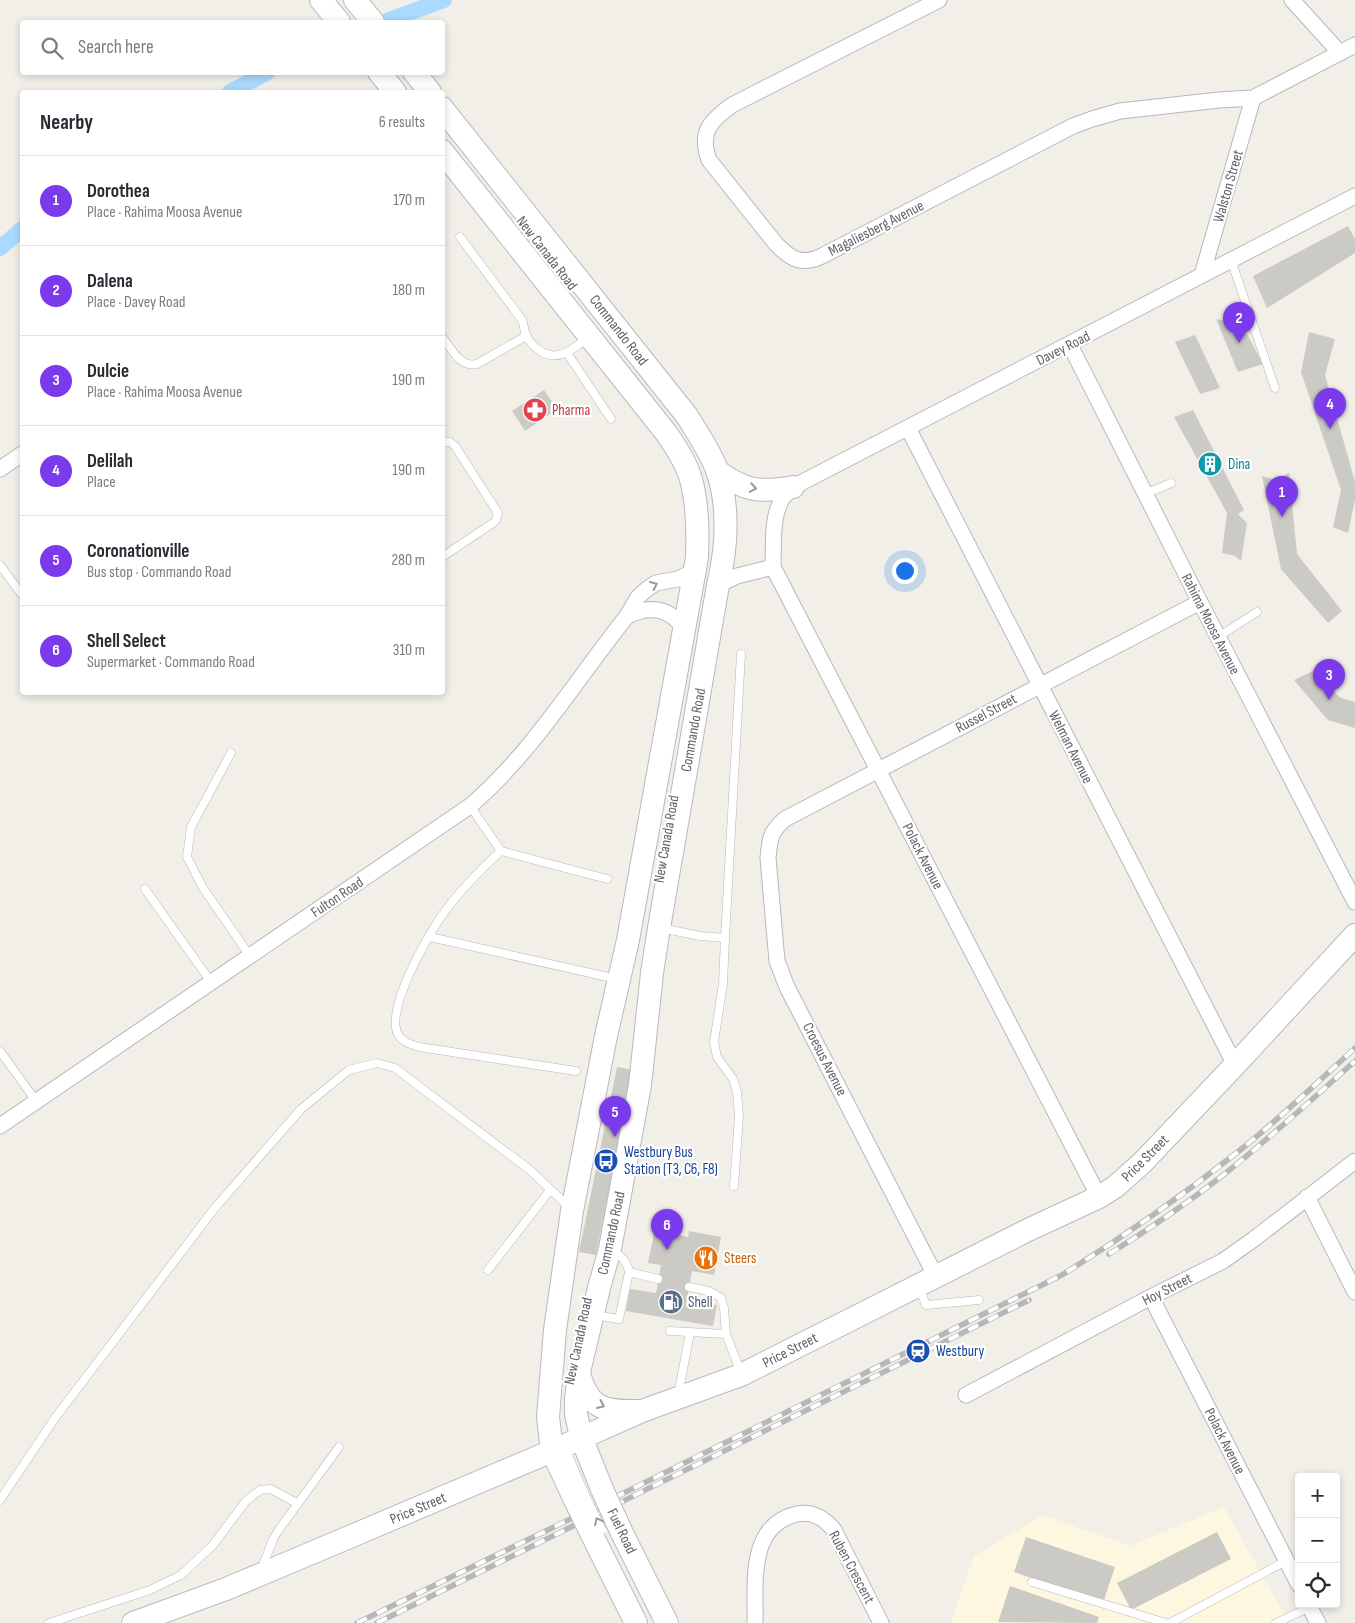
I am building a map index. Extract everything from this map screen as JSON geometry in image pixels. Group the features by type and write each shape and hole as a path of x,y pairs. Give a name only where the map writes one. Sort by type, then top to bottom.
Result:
{"main road":[{"path":"322,0 338,20"},
{"path":"355,0 371,20"},
{"path":"382,75 394,90"},
{"path":"416,75 428,90"},
{"name":"Commando Road","path":"445,112 687,416 708,450 715,478 723,495 726,531 723,562 708,576 685,631 628,940 621,990 572,1211 555,1330 548,1417 568,1442"},
{"name":"Commando Road","path":"445,155 590,336 667,434 681,455 690,475 696,506 697,558 708,576 652,973 640,1085 610,1249 579,1372 576,1414 568,1442"},
{"path":"715,478 757,490 793,487"},
{"name":"Price Street","path":"134,1623 260,1575 642,1411 741,1375 1028,1230 1100,1197 1132,1174 1355,935"},
{"path":"579,1372 583,1388 589,1398 595,1403 602,1407 619,1411 642,1411"},
{"name":"Fuel Road","path":"568,1442 591,1498"},
{"name":"Fuel Road","path":"568,1442 611,1541 636,1623"},
{"name":"Fuel Road","path":"611,1541 667,1623"}],"street":[{"path":"1292,0 1340,53"},
{"name":"Magaliesberg Avenue","path":"934,1 732,105 708,127 705,137 705,149 709,160 776,244 795,259 813,260 822,256 1073,126 1092,119 1132,110 1254,98 1355,45"},
{"name":"Walston Street","path":"1202,274 1254,98"},
{"name":"Davey Road","path":"773,567 778,508 783,498 793,487 1355,196"},
{"name":"Rahima Moosa Avenue","path":"1070,345 1355,902"},
{"name":"Welman Avenue","path":"908,428 1235,1065"},
{"path":"0,469 20,455"},
{"name":"Fulton Road","path":"0,1126 470,806 519,757 627,616 638,597 647,588 656,583 678,579 737,576 773,567"},
{"name":"Polack Avenue","path":"773,567 1100,1197"},
{"name":"Russel Street","path":"775,828 785,819 1200,602"},
{"path":"627,616 646,609 656,609 674,617 680,622 685,631"},
{"name":"Croesus Avenue","path":"775,828 770,841 768,858 777,961 927,1281"},
{"name":"Hoy Street","path":"966,1395 1223,1261 1355,1161"},
{"path":"1307,1197 1355,1292"},
{"name":"Polack Avenue","path":"1151,1297 1295,1579"},
{"name":"Ruben Crescent","path":"755,1623 756,1560 760,1545 770,1530 782,1521 808,1512 819,1516 834,1530 881,1623"},
{"path":"1310,1608 1318,1623"}],"lane":[{"path":"331,0 347,20"},
{"path":"344,0 360,20"},
{"path":"391,75 403,90"},
{"name":"New Canada Road","path":"445,126 680,421 700,452 710,476 715,478"},
{"name":"New Canada Road","path":"445,155 566,293"},
{"path":"460,237 522,320 526,336 544,354 556,356 567,353 590,336"},
{"path":"1231,260 1275,388"},
{"path":"445,341 462,363 470,366 477,364 526,336"},
{"path":"567,353 611,419"},
{"path":"445,442 450,442 455,446 498,513 498,516 493,523 445,555"},
{"path":"690,453 704,499"},
{"path":"1145,494 1171,483"},
{"name":"New Canada Road","path":"621,990 701,581 706,539"},
{"path":"0,565 20,592"},
{"name":"New Canada Road","path":"643,976 708,576"},
{"path":"1218,637 1257,612"},
{"path":"734,1186 740,1116 737,1092 732,1079 717,1057 714,1042 724,984 741,654"},
{"path":"231,752 191,827 187,857 203,888 250,956"},
{"path":"470,806 501,851 607,879"},
{"path":"501,851 470,881 441,917 408,975 399,1003 395,1026 399,1036 407,1043 419,1047 576,1071"},
{"path":"145,889 211,982"},
{"path":"659,928 700,936 725,938"},
{"path":"430,937 621,990"},
{"path":"613,1183 632,1082 640,1005"},
{"path":"0,1051 36,1102"},
{"path":"0,1500 55,1418 214,1209 300,1109 349,1070 377,1063 395,1068 522,1164 572,1211"},
{"path":"488,1270 550,1190"},
{"name":"New Canada Road","path":"566,1313 576,1247"},
{"path":"592,1315 620,1320 629,1272 628,1264 610,1249"},
{"path":"629,1272 658,1279"},
{"path":"927,1281 926,1305 978,1300"},
{"path":"689,1286 716,1294 721,1298 724,1308 726,1334 741,1375"},
{"path":"670,1331 726,1334"},
{"path":"678,1398 690,1333"},
{"name":"New Canada Road","path":"556,1414 563,1341"},
{"path":"260,1575 273,1539 339,1447"},
{"path":"49,1623 150,1590 181,1575 214,1545 246,1501 260,1490 271,1489 298,1504"},
{"path":"611,1541 640,1587"},
{"path":"1170,1623 1286,1562"},
{"path":"1032,1582 1166,1623"},
{"path":"1276,1623 1304,1608"}],"shaded area":[{"path":"1224,1507 1289,1623 951,1623 974,1556 1043,1515 1130,1546"}],"building":[{"path":"1348,226 1355,239 1355,253 1267,308 1253,276"},
{"path":"1238,317 1263,364 1238,372 1216,319 1232,322"},
{"path":"1309,332 1335,339 1325,375 1355,482 1355,500 1348,533 1333,527 1341,490 1301,372"},
{"path":"1195,335 1220,388 1200,394 1175,342"},
{"name":"Pharma","path":"544,390 557,409 525,431 512,411"},
{"name":"Dina","path":"1193,410 1244,510 1238,514 1247,523 1241,561 1235,556 1222,553 1227,513 1174,417"},
{"path":"1289,473 1297,554 1342,611 1328,623 1281,569 1262,476 1277,480"},
{"path":"1315,670 1339,697 1355,702 1355,728 1328,720 1294,680"},
{"name":"Westbury Bus Station (T3, C6, F8)","path":"617,1067 633,1070 596,1255 579,1252"},
{"path":"689,1231 721,1237 714,1275 692,1271 687,1299 717,1305 713,1326 626,1311 630,1289 656,1293 661,1265 648,1263 654,1234 667,1236 667,1233 688,1237"},
{"path":"1217,1532 1231,1559 1131,1610 1117,1583"},
{"path":"1026,1537 1115,1567 1103,1603 1014,1572"},
{"path":"1010,1586 1099,1617 1097,1623 998,1622"}],"waterway":[{"path":"389,20 444,0"},
{"path":"234,90 262,75"},
{"path":"0,248 20,231"}],"railway":[{"path":"357,1623 634,1488 1062,1275 1152,1216 1218,1168 1298,1101 1355,1048"},
{"path":"1109,1254 1195,1197 1222,1176 1273,1134 1355,1061"},
{"path":"377,1623 1029,1300"}],"place":[{"name":"Dalena","path":"1239,343"},
{"name":"Pharma","path":"535,410"},
{"name":"Delilah","path":"1330,429"},
{"name":"Dina","path":"1210,464"},
{"name":"Dorothea","path":"1282,517"},
{"name":"Dulcie","path":"1329,700"},
{"name":"Coronationville","path":"615,1137"},
{"name":"Westbury Bus Station (T3, C6, F8)","path":"606,1161"},
{"name":"Shell Select","path":"667,1250"},
{"name":"Steers","path":"706,1258"},
{"name":"Shell","path":"671,1302"},
{"name":"Westbury","path":"918,1351"}]}
